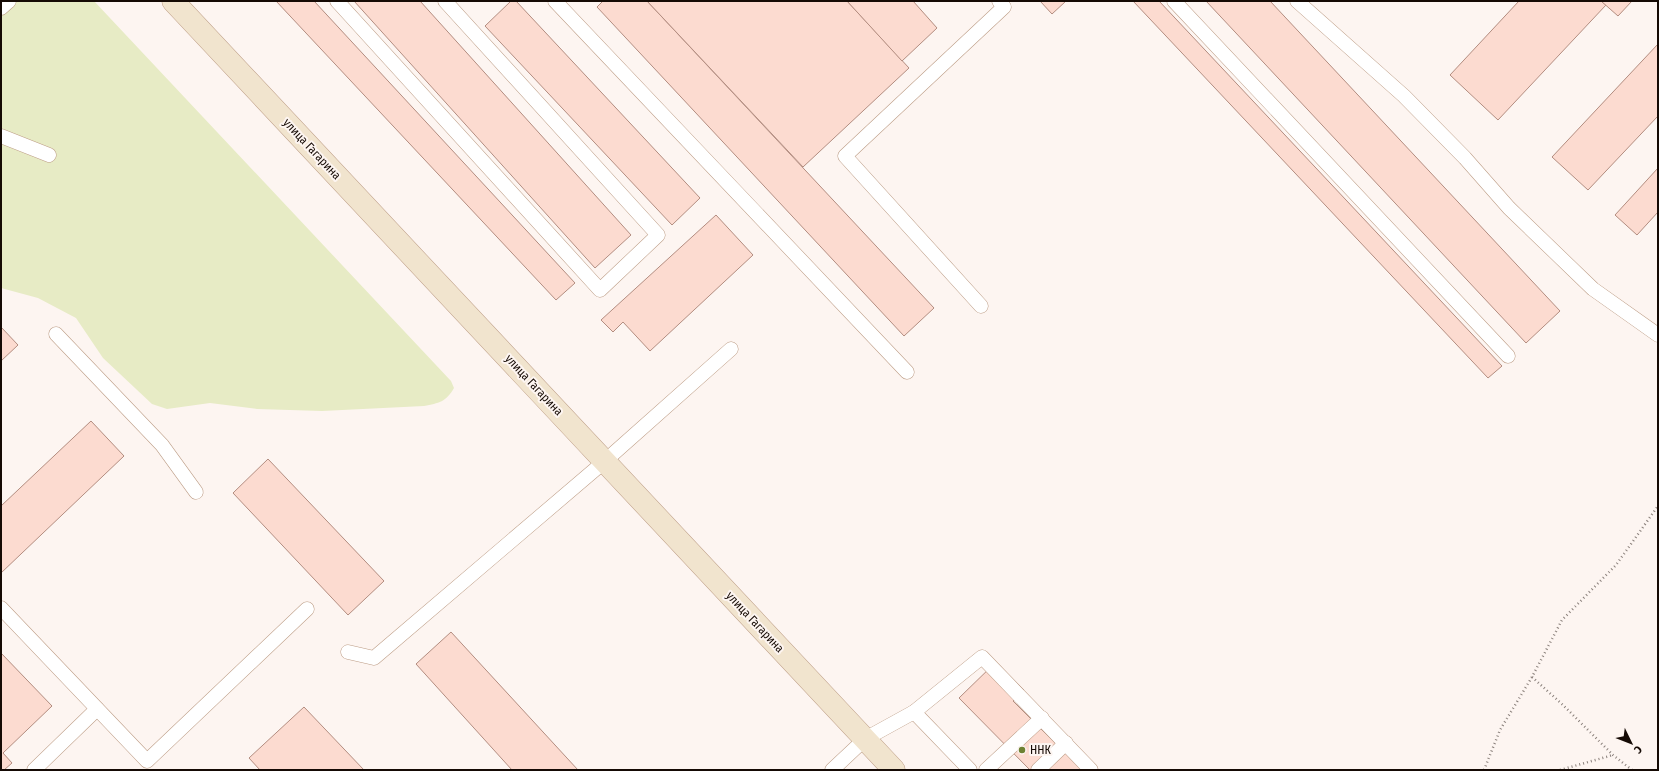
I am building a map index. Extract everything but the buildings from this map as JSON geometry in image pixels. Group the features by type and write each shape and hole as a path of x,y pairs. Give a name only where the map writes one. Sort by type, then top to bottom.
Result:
{"main road":[{"name":"улица Гагарина","path":"172,1 894,770"}],"lane":[{"path":"1,8 9,1"},
{"path":"337,1 600,290 658,236 445,1"},
{"path":"555,1 907,372"},
{"path":"981,306 846,156 1004,7 999,1"},
{"path":"1174,1 1508,356"},
{"path":"1297,1 1404,96 1465,158 1509,208 1593,289 1658,335"},
{"path":"1,136 49,155"},
{"path":"56,334 162,446 196,492"},
{"path":"348,652 374,658 605,461 731,349"},
{"path":"1,608 147,761 307,609"},
{"path":"832,770 865,739 914,712 982,657 1092,770"},
{"path":"34,770 97,709"},
{"path":"914,712 970,770"},
{"path":"986,770 1042,718"},
{"path":"1038,770 1066,743"}],"path":[{"path":"1484,770 1500,730 1532,678 1562,620 1616,565 1658,506"},
{"path":"1532,678 1563,705 1613,755 1632,770"},
{"path":"1560,770 1613,755"}],"green space":[{"path":"1,1 94,1 451,381 454,388 451,393 438,403 424,406 322,411 257,409 210,403 167,409 152,404 103,358 76,318 38,298 1,288"}],"place":[{"name":"ННК","path":"1022,750"}]}
